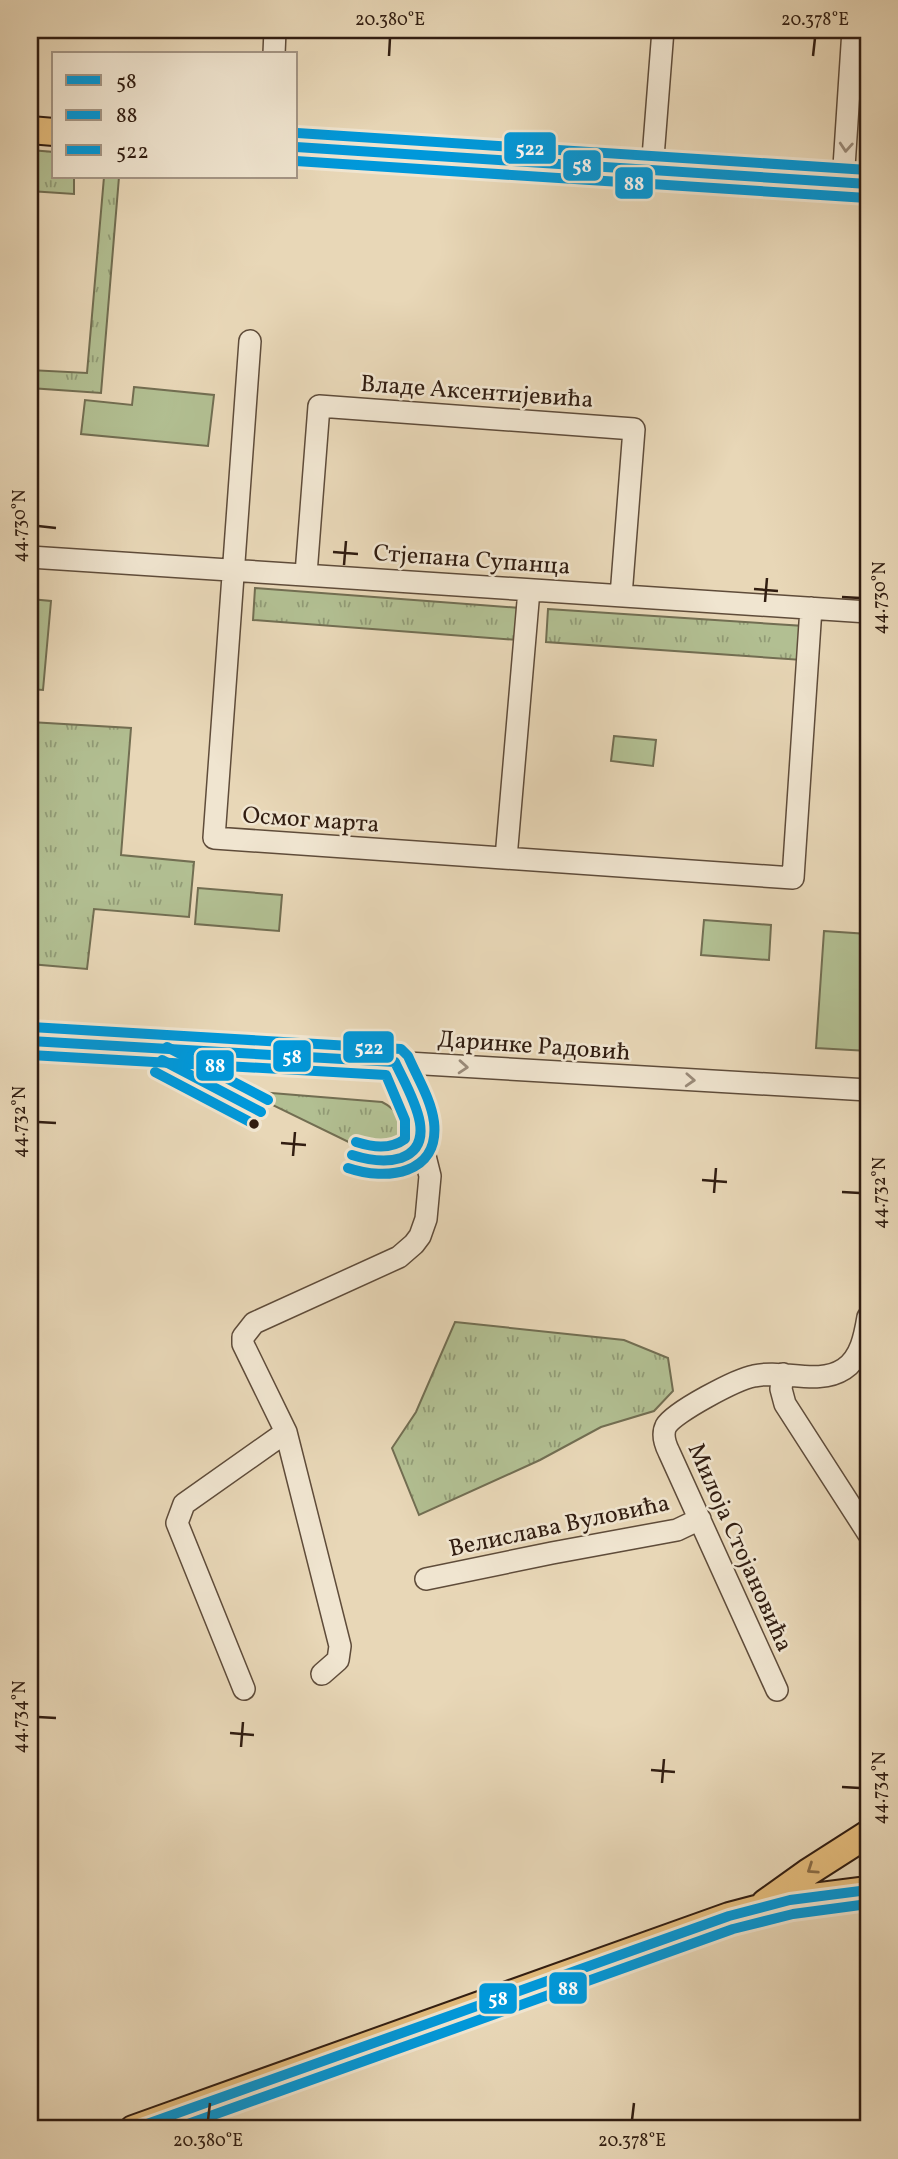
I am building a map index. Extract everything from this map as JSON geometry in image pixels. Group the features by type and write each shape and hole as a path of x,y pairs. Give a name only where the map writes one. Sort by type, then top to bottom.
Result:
{"main road":[{"path":"30,130 52,132"},
{"path":"298,147 856,183"},
{"path":"758,1907 868,1834"},
{"path":"133,2129 729,1916 790,1900 868,1890"}],"street":[{"path":"274,52 275,30"},
{"path":"652,170 663,30"},
{"path":"853,30 856,183"},
{"path":"235,569 250,341"},
{"name":"Владе Аксентијевића","path":"306,574 318,406 634,429 621,596"},
{"name":"Стјепана Супанца","path":"30,557 868,612"},
{"name":"Осмог марта","path":"235,569 214,838 793,878 811,608"},
{"path":"506,858 529,590"},
{"name":"Даринке Радовић","path":"30,1041 868,1090"},
{"path":"322,1674 338,1660 340,1646 286,1432 243,1344 243,1337 254,1323 399,1257 420,1236 426,1219 430,1176 425,1156 415,1147 421,1124 395,1062"},
{"name":"Милоја Стојановића","path":"777,1690 666,1447 664,1433 675,1416 734,1383 754,1376 826,1376 844,1369 857,1355 868,1317"},
{"path":"783,1374 781,1389 785,1404 868,1533"},
{"path":"244,1689 177,1523 184,1504 286,1432"},
{"name":"Велислава Вуловића","path":"426,1579 677,1530 700,1519"}],"green space":[{"path":"30,150 52,152 52,178 74,178 74,194 30,191"},
{"path":"104,178 119,178 101,393 30,388 30,370 87,373"},
{"path":"134,387 214,395 208,446 81,434 85,400 132,405"},
{"path":"255,588 520,608 518,640 253,620"},
{"path":"30,599 51,601 43,690 30,689"},
{"path":"548,609 804,626 802,660 546,642"},
{"path":"30,722 131,728 121,855 194,862 189,917 94,909 87,969 30,964"},
{"path":"614,736 656,740 653,766 611,761"},
{"path":"198,888 282,895 279,931 195,924"},
{"path":"704,920 771,925 769,960 701,955"},
{"path":"824,931 868,934 868,1051 816,1048"},
{"path":"254,1092 382,1102 392,1109 401,1126 395,1143 377,1151 365,1150 254,1096"},
{"path":"455,1322 624,1340 668,1358 673,1391 654,1411 601,1427 540,1460 419,1515 392,1448 416,1412"}],"transit line":[{"name":"522","path":"298,133 868,170"},
{"name":"58","path":"298,147 868,184"},
{"name":"88","path":"298,161 867,198"},
{"name":"522","path":"31,1027 401,1049 408,1056 427,1097 434,1122 434,1140 428,1153 408,1170 378,1174 348,1168"},
{"name":"58","path":"30,1041 395,1062 418,1114 419,1140 413,1151 395,1160 376,1160 352,1155"},
{"name":"522","path":"167,1047 268,1100"},
{"name":"88","path":"30,1055 386,1075 405,1120 405,1139 393,1145 381,1146 356,1142"},
{"name":"58","path":"162,1060 261,1112"},
{"name":"88","path":"155,1072 254,1124"},
{"name":"58","path":"133,2129 729,1916 790,1900 868,1890"},
{"name":"88","path":"174,2129 733,1929 793,1914 868,1904"}]}
